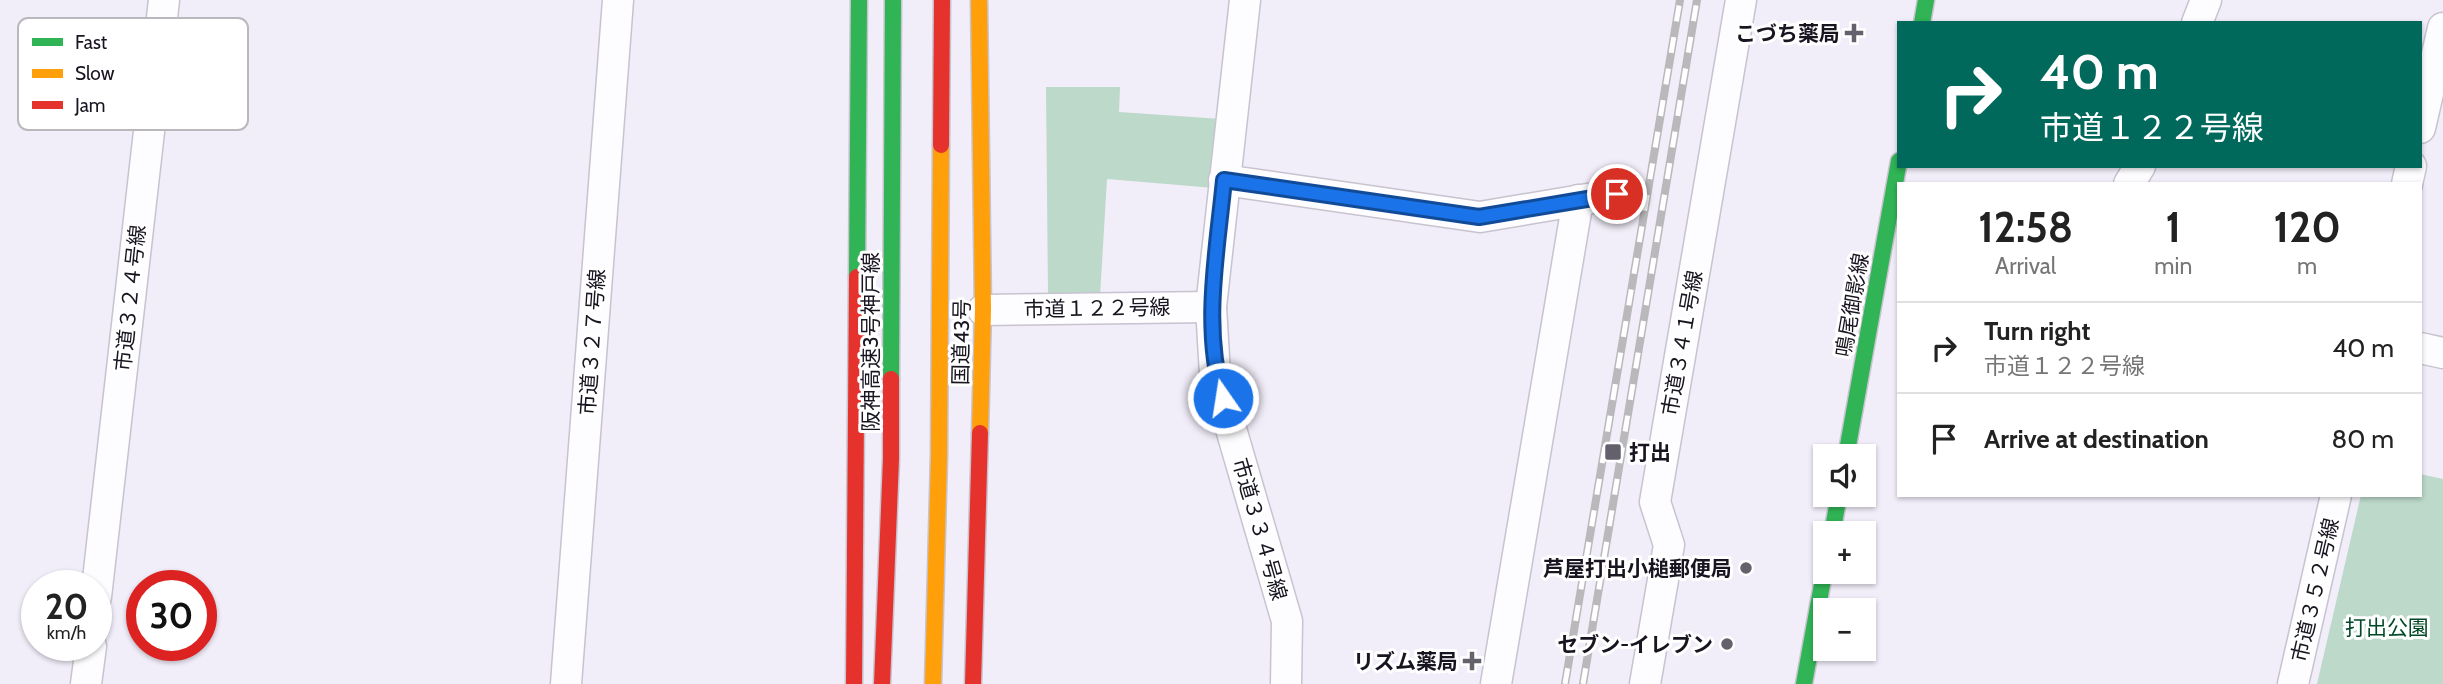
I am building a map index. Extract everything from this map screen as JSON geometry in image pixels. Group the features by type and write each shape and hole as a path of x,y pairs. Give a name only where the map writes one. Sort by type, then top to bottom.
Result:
{"main road":[{"path":"854,684 859,0"},
{"name":"阪神高速3号神戸線","path":"882,684 891,459 893,0"},
{"path":"933,684 939,456 942,0"},
{"name":"国道43号","path":"973,684 983,310 979,0"},
{"path":"1922,21 1926,0"},
{"name":"鳴尾御影線","path":"1849,444 1894,225 1897,187"},
{"path":"1804,684 1822,584"}],"street":[{"name":"市道３２４号線","path":"162,18 164,0"},
{"name":"市道３２７号線","path":"566,684 618,0"},
{"name":"市道３３４号線","path":"1245,0 1211,307 1215,374 1287,621 1286,684"},
{"name":"市道３４１号線","path":"1645,684 1669,545 1655,502 1741,0"},
{"path":"2198,21 2206,0"},
{"path":"2422,119 2443,28"},
{"name":"市道３２４号線","path":"99,570 149,130"},
{"path":"1224,180 1479,217 1617,194"},
{"path":"1496,684 1578,200"},
{"name":"市道１２２号線","path":"983,310 1211,307"},
{"path":"2422,348 2443,353"},
{"name":"市道３５２号線","path":"2293,684 2336,497"},
{"path":"86,684 89,661"}],"green space":[{"path":"1046,87 1120,87 1119,112 1221,119 1214,188 1107,179 1100,296 1048,295"},
{"name":"打出公園","path":"2422,474 2443,479 2443,684 2317,684 2361,497 2422,497"}],"railway":[{"path":"1565,684 1680,0"},
{"path":"1583,684 1697,0"}],"traffic: fast":[{"path":"857,277 859,0"},
{"path":"891,379 893,0"},
{"path":"1922,21 1926,0"},
{"path":"1848,444 1898,168"},
{"path":"1834,521 1837,507"},
{"path":"1804,684 1822,584"}],"traffic: slow":[{"path":"979,0 983,310 980,433"},
{"path":"933,684 939,456 941,145"}],"traffic: jam":[{"path":"941,145 942,0"},
{"path":"854,684 857,277"},
{"path":"882,684 891,459 891,379"},
{"path":"973,684 980,433"}],"place":[{"name":"こづち薬局","path":"1854,33"},
{"name":"打出","path":"1613,452"},
{"name":"芦屋打出小槌郵便局","path":"1746,568"},
{"name":"セブン-イレブン","path":"1727,644"},
{"name":"リズム薬局","path":"1472,661"}],"route":[{"path":"1223,398 1215,374 1211,307 1224,180 1479,217 1617,194"}]}
